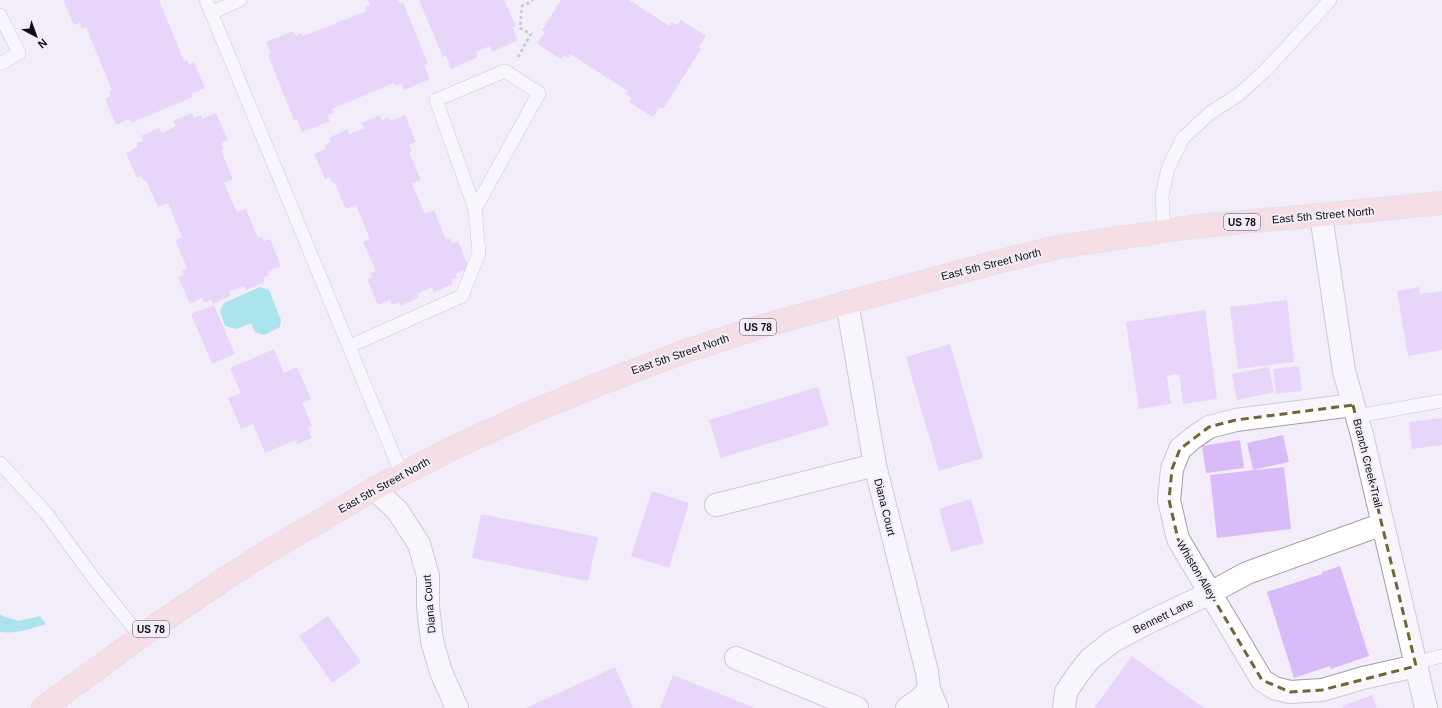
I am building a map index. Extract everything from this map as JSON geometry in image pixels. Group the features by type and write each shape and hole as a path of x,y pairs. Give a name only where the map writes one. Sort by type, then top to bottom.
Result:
{"main road":[{"name":"East 5th Street North","path":"43,708 141,637 262,555 374,490 451,449 529,413 607,380 686,351 766,325 847,302 1058,247 1198,226 1321,216 1442,203"}],"street":[{"name":"Branch Creek Trail","path":"1321,216 1344,371 1383,524 1426,708"},
{"name":"Diana Court","path":"847,302 875,465 933,698"},
{"name":"Whiston Alley","path":"1355,410 1236,420 1210,428 1193,438 1180,449 1172,469 1169,500 1178,539 1262,680 1274,688 1290,692 1322,690 1416,664"},
{"path":"716,505 875,465"},
{"name":"Diana Court","path":"374,490 397,510 419,544 428,576 428,607 432,641 441,672 456,708"},
{"name":"Bennett Lane","path":"1064,708 1066,692 1078,674 1090,659 1113,641 1247,573 1383,524"},
{"path":"736,658 858,708"},
{"path":"907,708 920,699 933,698"}],"lane":[{"path":"206,0 402,475"},
{"path":"211,13 240,0"},
{"path":"1164,231 1162,196 1168,168 1183,138 1210,113 1238,95 1265,71 1330,0"},
{"path":"0,15 20,53 0,64"},
{"path":"350,346 462,296 479,254 475,209 436,100 505,71 539,93 475,209"},
{"path":"1355,410 1442,401"},
{"path":"0,463 46,513 95,580 141,637"},
{"path":"1416,664 1442,656"}],"path":[{"path":"509,73 531,34 520,28 522,6 533,0"}],"highlighted area":[{"path":"1353,405 1416,666 1322,690 1290,692 1262,680 1178,539 1169,500 1172,469 1180,449 1209,427 1236,420"}],"water":[{"path":"260,287 269,290 281,320 280,327 264,335 255,332 251,323 237,329 225,326 220,311 224,303"},
{"path":"0,615 18,621 40,616 46,624 18,632 0,632"}],"building":[{"path":"63,0 159,0 184,61 187,60 189,64 194,62 205,88 191,94 193,97 131,123 130,119 116,125 105,99 111,96 109,91 112,90 86,27 82,29 80,23 74,25"},
{"path":"398,0 400,4 403,2 428,64 424,65 430,79 404,90 401,84 396,86 394,83 332,109 333,113 327,115 330,121 302,132 297,119 294,120 268,55 271,54 266,42 293,31 296,36 302,33 303,36 367,11 365,8 370,5 368,1"},
{"path":"419,0 504,0 516,26 512,27 518,40 492,52 490,46 476,52 478,57 451,69 446,55 443,57"},
{"path":"561,0 629,0 670,26 672,22 677,25 681,20 706,36 699,47 701,49 663,109 660,107 653,117 629,102 632,98 626,94 628,91 570,54 568,58 564,55 561,59 537,44 545,32 542,30"},
{"path":"192,113 194,118 201,115 202,119 216,113 228,140 221,143 224,149 221,150 233,179 224,183 237,212 246,209 258,238 262,237 264,241 270,239 281,266 268,272 269,275 263,278 265,282 246,290 244,286 229,292 231,295 213,304 211,300 204,303 202,298 190,304 178,277 184,275 182,271 187,268 175,240 182,237 168,203 158,207 146,180 144,181 141,176 137,178 126,153 138,147 137,143 143,141 141,136 159,128 162,133 176,126 173,121"},
{"path":"380,115 382,120 389,117 390,121 405,115 416,142 409,145 412,151 409,152 421,180 412,184 425,214 434,210 446,240 450,238 452,243 458,241 469,268 456,274 457,277 451,280 453,284 434,292 432,287 417,294 419,297 401,306 399,302 392,305 390,300 378,305 367,279 372,277 370,273 376,271 363,242 370,239 356,205 346,209 334,182 332,183 329,177 325,179 314,154 326,149 325,145 331,142 329,138 347,129 350,134 364,128 361,123"},
{"path":"1419,287 1420,294 1442,291 1442,350 1408,356 1397,291"},
{"path":"1287,300 1294,362 1238,369 1230,307"},
{"path":"214,305 235,354 212,364 191,314"},
{"path":"1205,310 1217,399 1183,404 1179,374 1167,376 1171,404 1139,409 1126,322"},
{"path":"950,344 983,458 939,471 906,357"},
{"path":"274,349 284,373 297,367 311,399 302,402 312,426 308,428 312,438 297,444 296,440 265,453 253,424 241,429 228,398 241,393 230,368"},
{"path":"1299,366 1302,391 1276,394 1273,369"},
{"path":"1269,367 1274,392 1237,400 1232,374"},
{"path":"818,387 829,425 721,458 709,420"},
{"path":"1442,418 1442,445 1412,449 1409,422"},
{"path":"1283,435 1289,462 1253,470 1247,443"},
{"path":"1240,440 1244,468 1206,473 1202,446"},
{"path":"1284,467 1291,529 1217,538 1210,475"},
{"path":"652,491 689,503 669,568 631,556"},
{"path":"971,499 984,543 951,552 939,509"},
{"path":"481,514 598,537 588,581 472,558"},
{"path":"1340,566 1369,656 1331,669 1330,666 1294,678 1267,592 1322,574 1322,572"},
{"path":"328,616 361,662 332,683 299,636"},
{"path":"1132,656 1204,708 1094,708"},
{"path":"615,667 633,708 526,708"},
{"path":"673,675 755,708 660,708"},
{"path":"1372,695 1377,708 1343,708 1342,706"}]}
